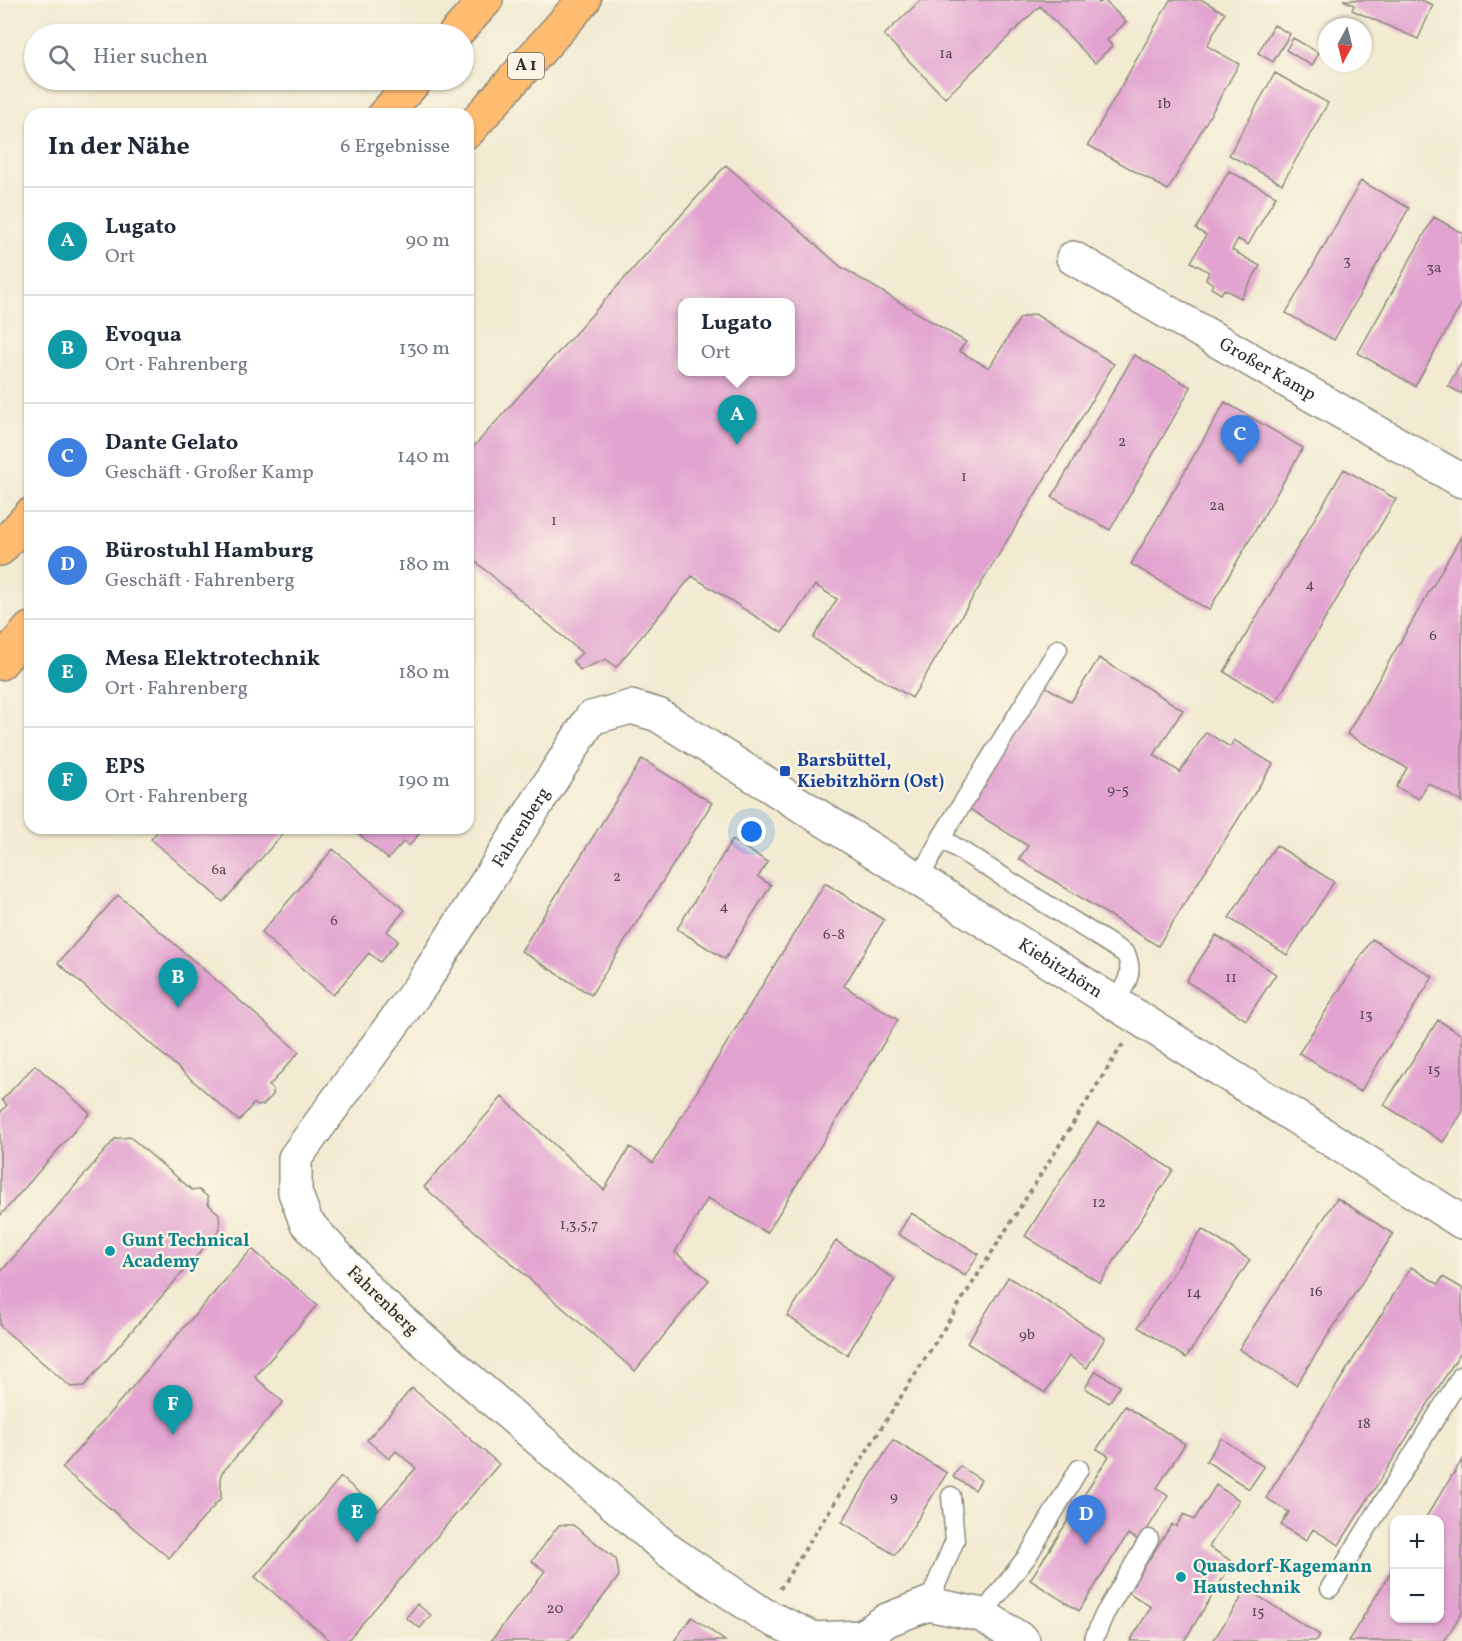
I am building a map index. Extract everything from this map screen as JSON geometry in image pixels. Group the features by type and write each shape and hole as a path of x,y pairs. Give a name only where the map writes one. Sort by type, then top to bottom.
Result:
{"highway":[{"path":"464,24 486,0"},
{"name":"A 1","path":"474,125 584,0"},
{"path":"390,108 407,90"},
{"path":"0,549 24,522"},
{"path":"0,663 24,636"}],"street":[{"name":"Großer Kamp","path":"1073,258 1462,481"},
{"name":"Fahrenberg","path":"658,715 631,707 591,718 422,984 295,1158 294,1192 306,1222 378,1301 669,1551 764,1615 814,1639 862,1637 887,1620 928,1604"},
{"name":"Kiebitzhörn","path":"658,715 1462,1222"},
{"path":"928,1604 982,1616 1023,1641"}],"lane":[{"path":"919,879 941,838 1058,649"},
{"path":"941,838 1126,954 1131,966 1127,1010"},
{"path":"1330,1588 1462,1375"},
{"path":"982,1616 1029,1554 1079,1469"},
{"path":"928,1604 955,1540 951,1496"},
{"path":"1093,1641 1104,1615 1149,1539"}],"path":[{"path":"764,1615 1127,1010"}],"building":[{"path":"921,0 1096,0 1099,3 1104,0 1126,22 1107,40 1112,46 1095,63 1040,6 945,98 884,35"},
{"path":"1170,0 1202,0 1225,13 1207,46 1239,64 1168,190 1088,145"},
{"path":"1343,0 1421,0 1433,5 1418,39 1352,10 1354,5"},
{"path":"1274,25 1290,34 1273,62 1258,53"},
{"path":"1293,38 1318,52 1318,55 1312,66 1286,50"},
{"path":"1275,73 1328,103 1282,184 1229,155"},
{"path":"726,165 841,267 966,342 959,351 989,368 1020,318 1035,314 1114,364 912,698 813,638 837,599 815,585 782,633 692,576 616,667 606,659 580,670 573,661 582,653 474,560 474,446"},
{"path":"1229,171 1276,196 1248,245 1238,239 1232,250 1260,266 1241,298 1224,289 1221,294 1211,288 1213,284 1206,279 1209,272 1191,262 1206,235 1196,229"},
{"path":"1361,181 1409,208 1334,340 1286,313"},
{"path":"1434,217 1462,233 1462,303 1415,386 1358,353"},
{"path":"1134,355 1191,387 1110,530 1052,497"},
{"path":"1462,362 1462,394 1448,386"},
{"path":"1225,402 1303,448 1209,610 1131,564"},
{"path":"1344,469 1396,499 1276,702 1224,672"},
{"path":"1462,535 1462,802 1428,783 1419,799 1396,787 1407,768 1347,734"},
{"path":"1099,658 1183,710 1154,755 1180,772 1206,732 1230,747 1234,740 1273,764 1158,946 1019,859 1028,846 968,808 1045,686 1071,702"},
{"path":"642,759 712,803 591,995 521,951"},
{"path":"156,834 283,834 223,902 151,839"},
{"path":"359,834 419,834 409,846 404,841 388,859"},
{"path":"732,840 768,862 758,877 771,885 725,959 677,929"},
{"path":"1276,845 1334,882 1287,955 1229,918"},
{"path":"333,849 405,910 387,931 398,941 380,962 369,953 333,995 261,933"},
{"path":"825,883 884,920 844,986 898,1020 767,1233 708,1198 675,1252 709,1280 635,1371 424,1187 502,1097 604,1190 630,1147 653,1163"},
{"path":"118,895 299,1052 269,1086 273,1089 273,1095 263,1105 257,1106 254,1103 239,1121 58,963"},
{"path":"1216,935 1276,974 1246,1020 1186,981"},
{"path":"1372,939 1433,977 1360,1092 1299,1053"},
{"path":"1438,1020 1462,1035 1462,1113 1443,1142 1384,1105"},
{"path":"35,1065 90,1113 0,1216 0,1113 7,1105 2,1100"},
{"path":"1098,1122 1173,1170 1100,1283 1025,1236"},
{"name":"Gunt Technical Academy","path":"130,1137 192,1190 199,1190 208,1197 208,1204 219,1214 220,1229 84,1386 71,1387 0,1326 0,1273 115,1139"},
{"path":"1337,1198 1393,1234 1296,1385 1239,1349"},
{"path":"911,1213 979,1254 965,1276 898,1234"},
{"path":"1202,1229 1250,1260 1186,1358 1138,1327"},
{"path":"836,1241 895,1279 847,1355 787,1316"},
{"path":"252,1249 317,1305 255,1377 283,1402 221,1474 221,1498 169,1558 62,1468"},
{"path":"1411,1267 1438,1284 1443,1277 1462,1288 1462,1350 1339,1545 1313,1529 1306,1541 1281,1525 1289,1512 1266,1498"},
{"path":"1008,1277 1105,1338 1087,1368 1069,1356 1045,1393 967,1343"},
{"path":"1096,1371 1120,1386 1109,1403 1085,1388"},
{"path":"412,1388 499,1464 347,1641 331,1641 255,1577 341,1477 379,1510 416,1468 396,1451 389,1459 367,1440"},
{"path":"1125,1406 1185,1444 1157,1488 1168,1496 1140,1541 1128,1534 1079,1611 1030,1580 1109,1456 1097,1449"},
{"path":"1221,1438 1264,1467 1249,1489 1206,1461"},
{"path":"893,1440 947,1473 895,1555 842,1522"},
{"path":"1462,1460 1462,1613 1444,1641 1348,1641 1390,1573 1390,1623 1444,1623 1444,1515 1427,1515"},
{"path":"960,1466 981,1480 975,1490 953,1477"},
{"name":"Quasdorf-Kagemann Haustechnik","path":"1216,1485 1239,1500 1209,1547 1233,1562 1184,1641 1130,1641 1151,1607 1128,1592 1172,1524 1176,1527 1184,1514 1194,1520"},
{"path":"559,1525 573,1525 616,1559 619,1576 569,1641 491,1641 545,1571 532,1561"},
{"path":"1247,1589 1320,1635 1316,1641 1213,1641"},
{"path":"417,1604 431,1615 420,1628 406,1618"},
{"path":"692,1617 725,1641 674,1641"}],"place":[{"name":"Lugato","path":"737,445"},
{"name":"Dante Gelato","path":"1240,465"},
{"name":"Barsbüttel, Kiebitzhörn (Ost)","path":"785,771"},
{"name":"Evoqua","path":"178,1008"},
{"name":"Gunt Technical Academy","path":"110,1251"},
{"name":"EPS","path":"173,1435"},
{"name":"Mesa Elektrotechnik","path":"357,1543"},
{"name":"Bürostuhl Hamburg","path":"1086,1545"},
{"name":"Quasdorf-Kagemann Haustechnik","path":"1181,1577"}]}
